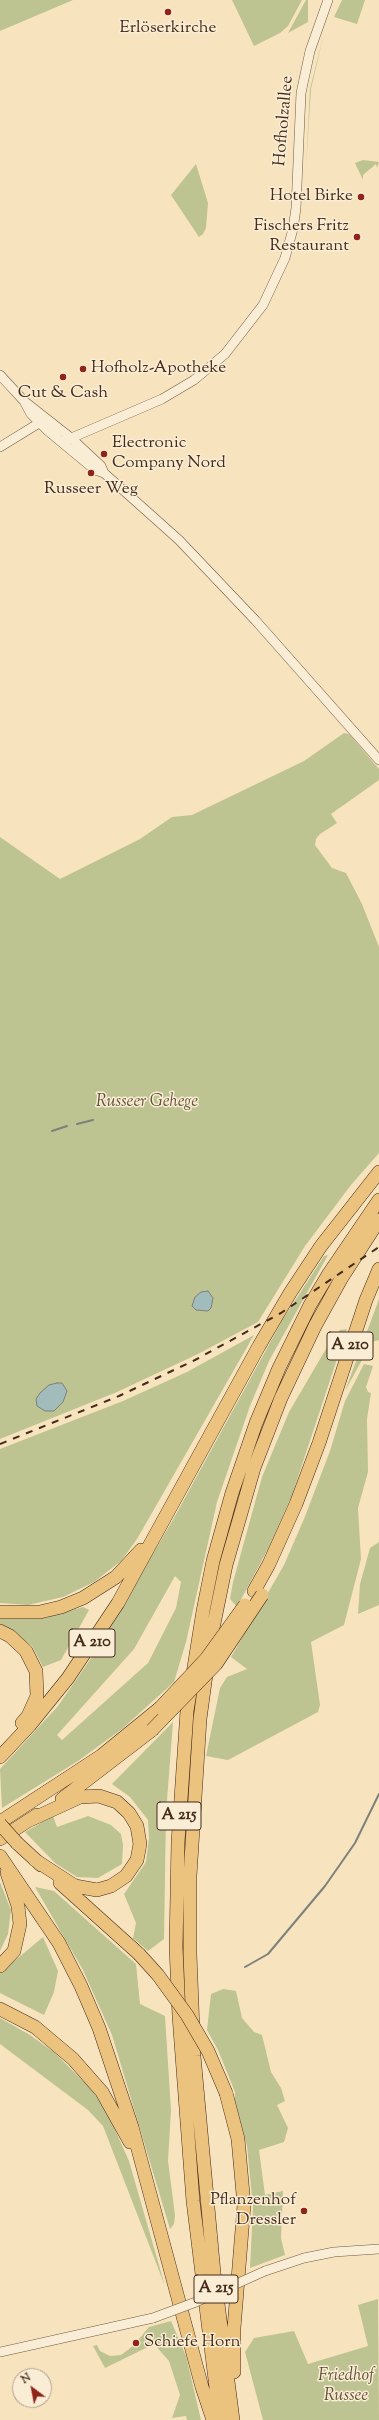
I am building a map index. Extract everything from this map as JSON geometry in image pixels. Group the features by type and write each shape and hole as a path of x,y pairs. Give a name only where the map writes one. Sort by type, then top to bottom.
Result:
{"highway":[{"name":"A 210","path":"0,1757 44,1707 86,1652 118,1603 167,1518 259,1346 290,1293 321,1246 379,1172"},
{"name":"A 215","path":"220,2420 193,2202 179,2016 176,1947 178,1842 187,1711 203,1611 213,1561 234,1486 256,1423 279,1368 310,1306 350,1241 379,1200"},
{"name":"A 215","path":"235,2420 214,2273 201,2145 194,2048 190,1954 190,1876 200,1719 211,1638 226,1565 256,1461 281,1398 315,1326 341,1279 379,1220"},
{"name":"A 210","path":"258,1593 290,1536 296,1504 319,1443 366,1300 379,1270"},
{"path":"0,1612 44,1611 61,1607 93,1593 125,1569 167,1518"},
{"path":"235,2420 234,2328 244,2206 238,2139 226,2093 208,2051 187,2015 158,1976 138,1954 17,1843 0,1823 101,1756 160,1708 206,1659 258,1593"},
{"path":"0,1839 85,1783 152,1730 212,1668 243,1625 258,1593"},
{"path":"0,1631 10,1636 26,1651 33,1662 37,1680 37,1696 28,1716 0,1751"},
{"path":"30,1820 80,1797 99,1796 117,1802 130,1813 137,1826 140,1844 137,1860 126,1876 111,1886 97,1890 75,1886 35,1860"},
{"path":"0,1856 18,1906 20,1924 14,1951 0,1966"},
{"path":"0,1856 50,1928 81,1986 116,2075 143,2167 202,2387 213,2420"},
{"path":"0,2009 35,2027 61,2048 83,2069 112,2106 143,2167"}],"street":[{"name":"Hofholzallee","path":"62,442 162,399 194,380 236,341 266,300 285,258 293,228 296,208 298,133 302,86 310,50 328,0"},
{"path":"0,374 62,442 95,470 104,473"},
{"path":"43,420 71,438 100,466 104,473 160,522 213,575 379,760"},
{"path":"0,447 43,420"},
{"path":"0,2352 153,2318 196,2302 265,2271 304,2258 334,2252 379,2249"}],"green space":[{"path":"0,0 73,0 0,31"},
{"path":"232,0 302,0 288,26 280,33 254,46"},
{"path":"306,0 308,0 308,22 288,33"},
{"path":"342,0 365,0 357,24 334,17"},
{"path":"324,33 311,89 306,168 310,89"},
{"path":"363,160 379,162 377,168 376,164 363,175 363,180 355,163"},
{"path":"196,164 208,203 206,228 203,234 199,237 171,195"},
{"name":"Russeer Gehege","path":"344,733 349,734 379,769 379,780 331,814 337,823 320,834 316,839 315,845 332,868 346,873 362,904 379,947 379,1153 351,1185 305,1246 258,1322 198,1354 117,1392 0,1439 0,837 60,879 140,839 172,817 192,815 304,761"},
{"path":"328,1255 269,1361 250,1406 217,1502 186,1642 174,1682 122,1729 78,1761 2,1808 0,1769 58,1706 94,1654 174,1518 283,1319 324,1256","holes":["175,1576 181,1582 176,1608 148,1663 62,1740 57,1735 134,1649"]},
{"path":"379,1299 379,1340 372,1342 345,1391"},
{"path":"347,1329 292,1495 269,1547 237,1607 230,1599 233,1582 262,1477 289,1412 330,1342 340,1330"},
{"path":"254,1335 137,1539 121,1561 94,1582 63,1597 28,1605 0,1603 0,1449 123,1401 187,1372"},
{"path":"364,1364 373,1366 366,1387 368,1392 371,1393 367,1419 368,1472 358,1508 361,1559 344,1625 311,1642 320,1705 318,1712 228,1760 206,1756 220,1688 227,1677 247,1669 231,1657 284,1565 304,1519 330,1451 345,1401"},
{"path":"379,1542 379,1605 358,1614 360,1584 370,1548"},
{"path":"83,1607 89,1610 61,1660 43,1667 32,1646 15,1633 0,1627 0,1619 40,1619"},
{"path":"173,1722 166,1813 164,1939 148,1951 133,1938 136,1923 124,1894 146,1862 149,1838 148,1820 130,1797 112,1784"},
{"path":"53,1816 57,1827 88,1816 111,1825 121,1834 123,1845 122,1864 98,1878 77,1877 55,1863 25,1832"},
{"path":"0,1882 11,1910 8,1934 0,1951"},
{"path":"35,1887 54,1891 136,1964 140,2004 165,2016 171,2110 168,2161 175,2215 174,2224 170,2229 112,2035 83,1970"},
{"path":"43,1937 58,1971 54,1992 44,2015 0,1993 0,1973"},
{"path":"223,1989 236,1991 242,2018 254,2032 262,2035 271,2072 281,2088 285,2101 277,2105 288,2128 284,2142 259,2150 265,2195 283,2191 281,2238 285,2255 250,2268 253,2207 247,2146 235,2101 235,2092 218,2050 207,2030 211,1994"},
{"path":"0,2018 30,2035 55,2053 91,2089 107,2112 129,2161 165,2286 103,2126 88,2110 0,2044"},
{"name":"Friedhof Russee","path":"378,2299 379,2420 263,2420 245,2352 254,2338 294,2331 308,2364 368,2346 358,2305"},
{"path":"171,2321 186,2356 201,2420 187,2420 186,2416 172,2418 180,2395 169,2361 154,2344 105,2368 93,2346 97,2345 100,2351 110,2356 121,2355 133,2346 136,2347 140,2342 138,2340 149,2327"}],"water":[{"path":"208,1291 213,1298 211,1308 208,1311 196,1310 192,1306 195,1297 201,1292"},
{"path":"62,1383 67,1391 63,1402 54,1411 45,1411 37,1406 36,1399 40,1393 49,1385"}],"waterway":[{"path":"77,1124 93,1120"},
{"path":"52,1131 67,1126"},
{"path":"245,1967 268,1954 325,1886 355,1843 379,1794"}],"railway":[{"path":"0,1444 119,1396 195,1360 281,1313 379,1247"}],"place":[{"name":"Erlöserkirche","path":"168,12"},
{"name":"Hotel Birke","path":"361,197"},
{"name":"Fischers Fritz Restaurant","path":"357,237"},
{"name":"Hofholz-Apotheke","path":"83,369"},
{"name":"Cut & Cash","path":"63,377"},
{"name":"Electronic Company Nord","path":"104,454"},
{"name":"Russeer Weg","path":"91,473"},
{"name":"Pflanzenhof Dressler","path":"304,2211"},
{"name":"Schiefe Horn","path":"136,2343"}]}
